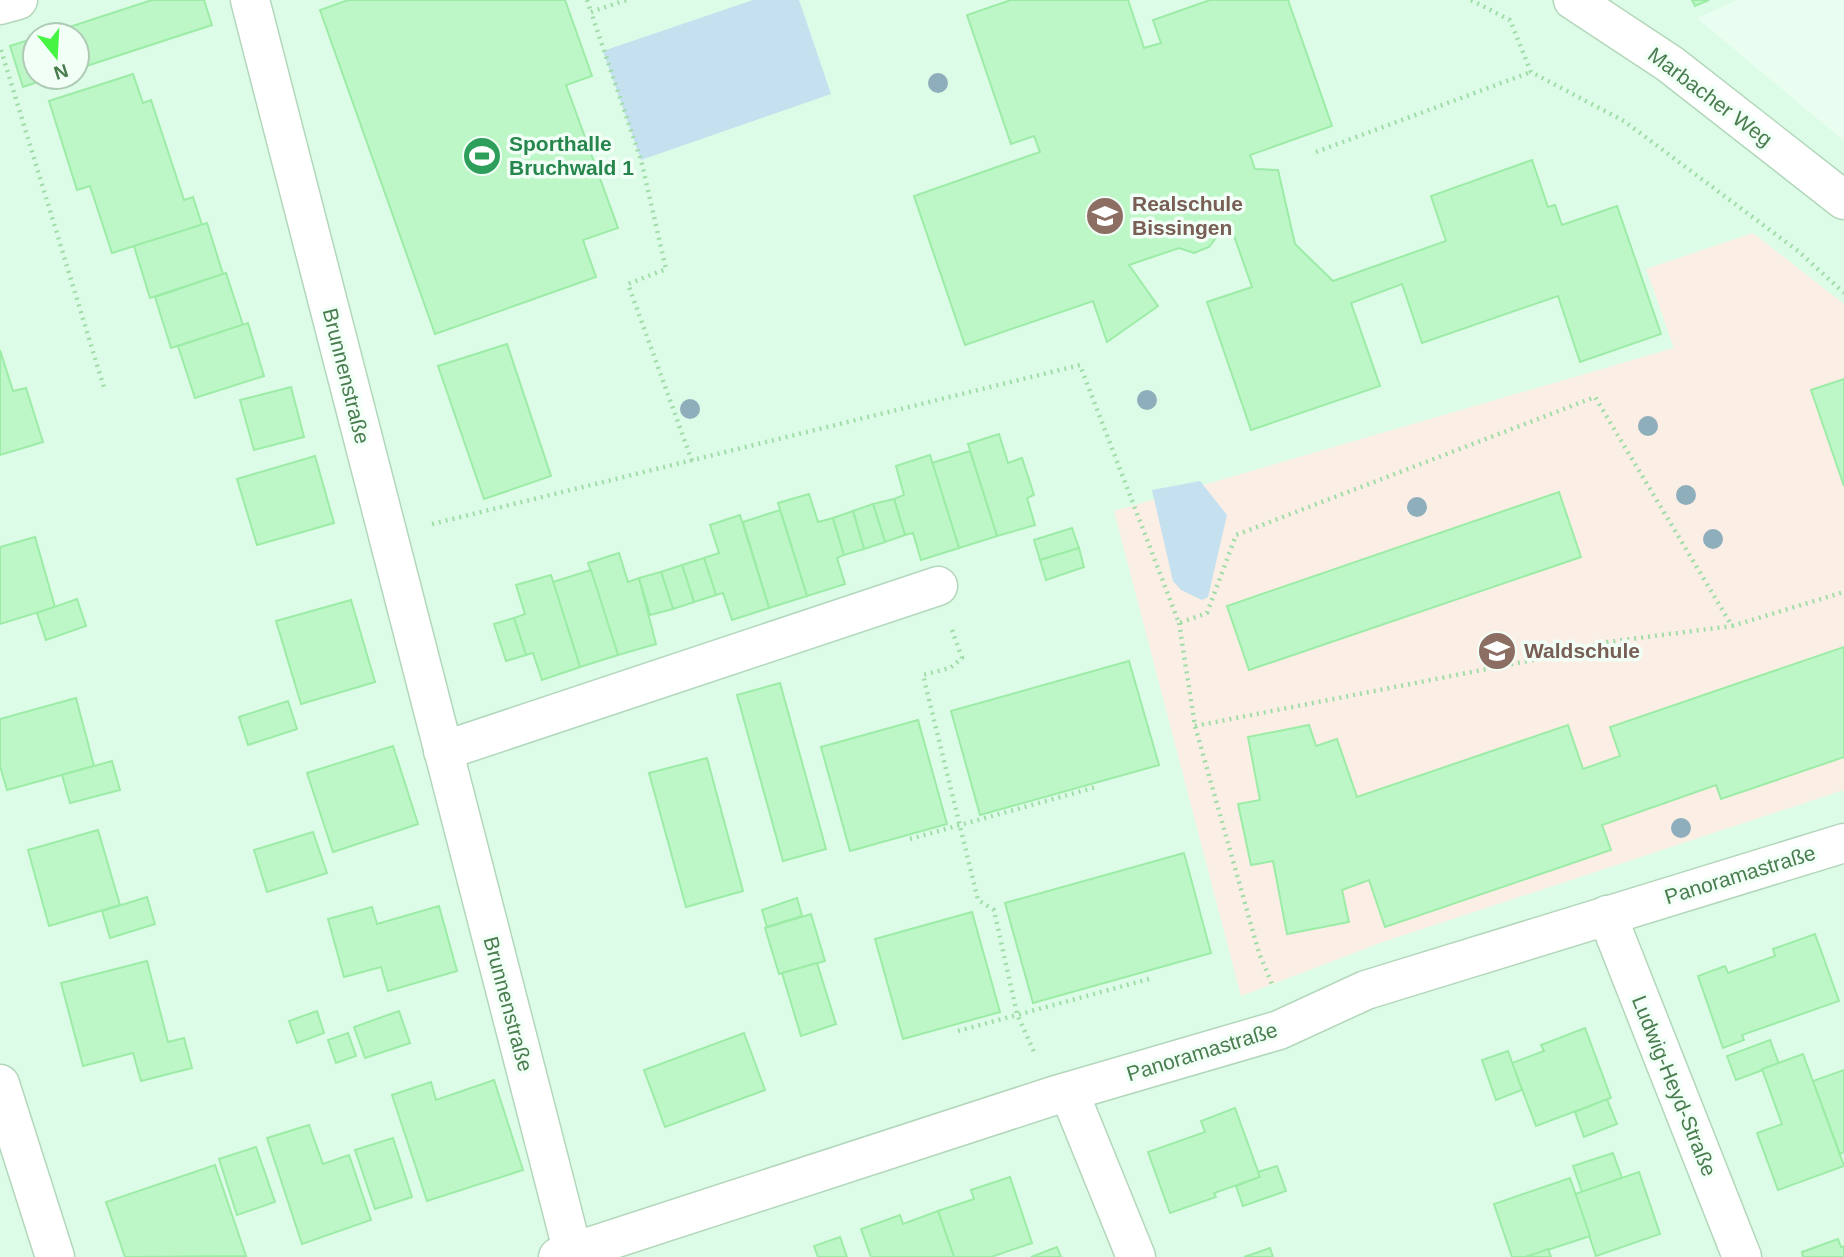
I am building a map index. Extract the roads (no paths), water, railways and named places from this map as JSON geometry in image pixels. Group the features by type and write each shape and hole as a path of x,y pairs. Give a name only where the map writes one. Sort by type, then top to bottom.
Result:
{"street":[{"path":"0,5 18,0"},
{"name":"Brunnenstraße","path":"250,0 443,751 568,1255"},
{"name":"Marbacher Weg","path":"1573,0 1670,64 1844,200"},
{"path":"443,751 939,586"},
{"name":"Panoramastraße","path":"568,1255 1061,1094 1289,1026 1366,990 1844,844"},
{"name":"Ludwig-Heyd-Straße","path":"1607,915 1742,1257"},
{"path":"0,1084 55,1257"},
{"path":"1061,1094 1136,1257"}],"place":[{"name":"Sporthalle Bruchwald 1","path":"482,156"},
{"name":"Realschule Bissingen","path":"1105,216"},
{"name":"Waldschule","path":"1497,651"}]}
